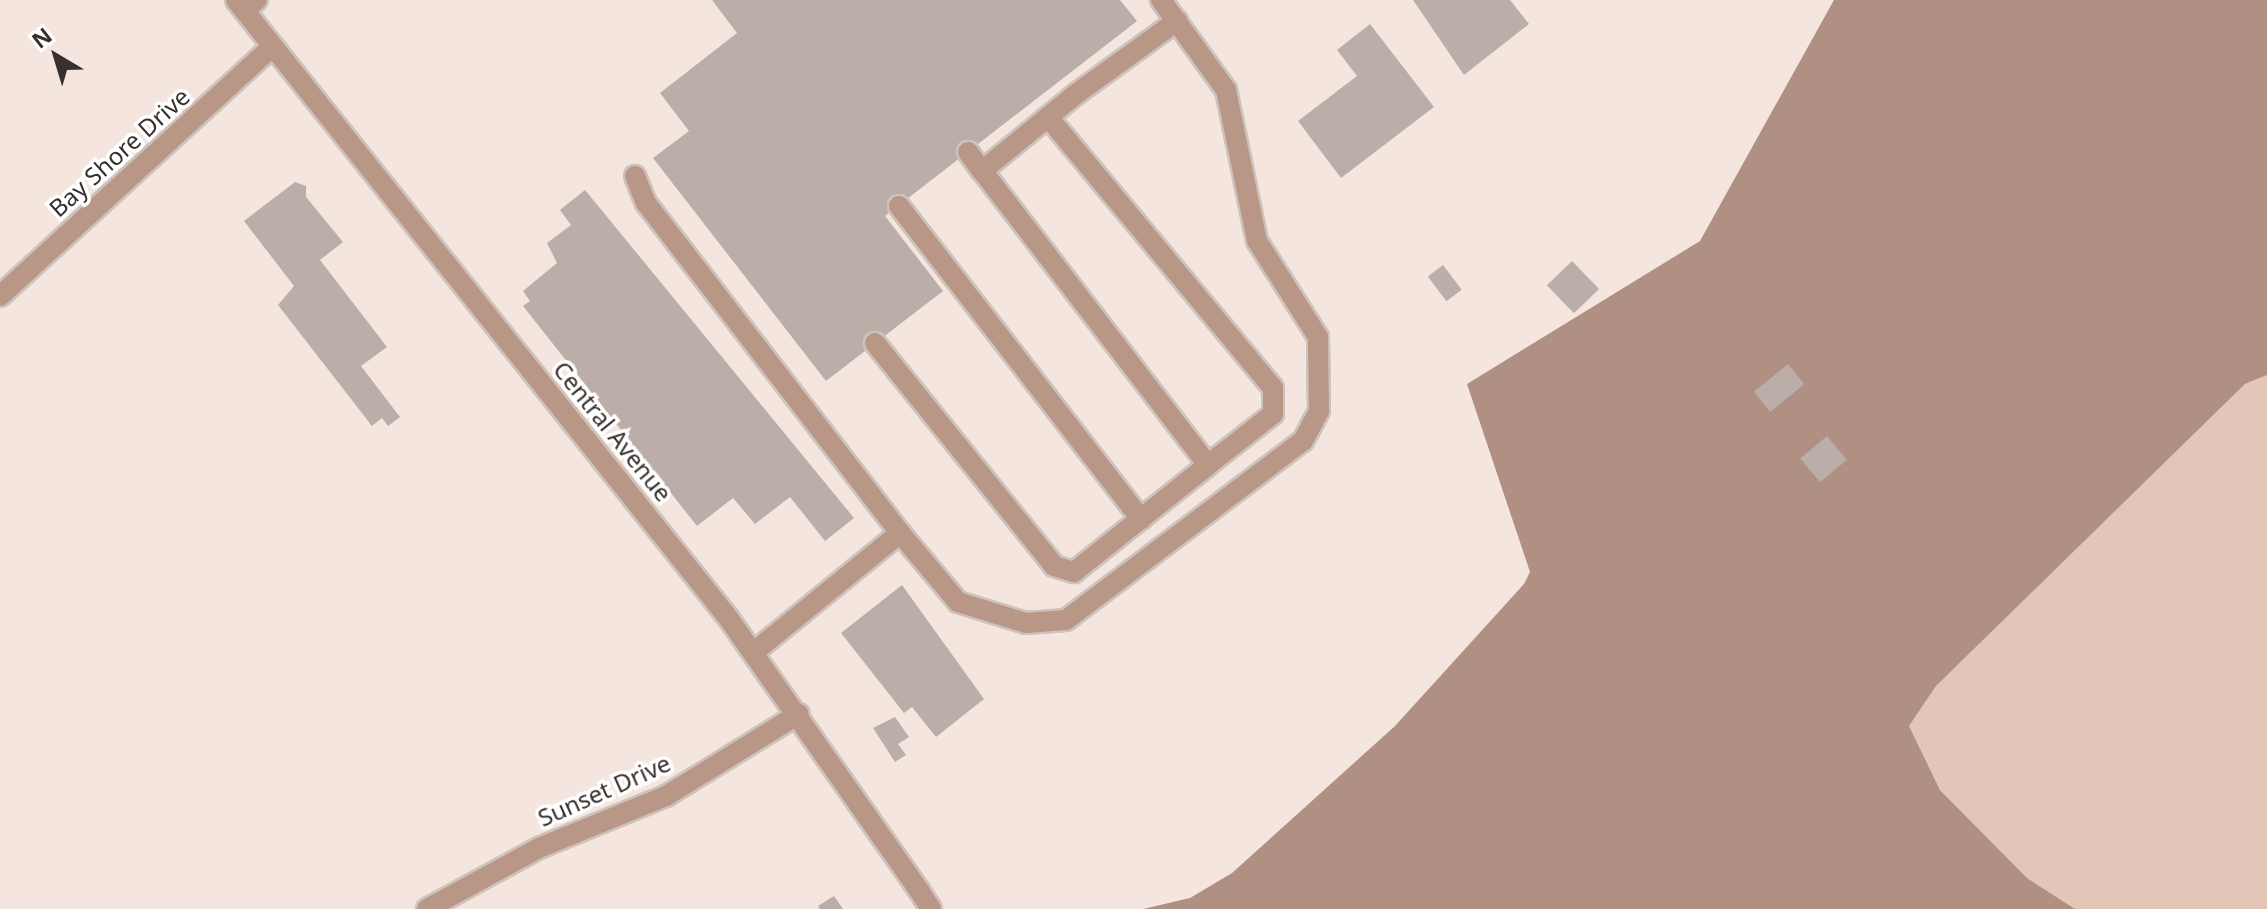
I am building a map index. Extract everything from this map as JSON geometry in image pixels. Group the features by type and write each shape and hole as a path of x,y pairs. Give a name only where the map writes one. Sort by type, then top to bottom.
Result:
{"street":[{"path":"635,176 646,203 900,533 958,602 1026,623 1066,620 1303,441 1319,411 1318,337 1257,241 1226,90 1161,0"},
{"name":"Central Avenue","path":"246,3 273,46 754,652 926,901"},
{"path":"982,171 1048,117 1177,21"},
{"name":"Bay Shore Drive","path":"0,296 273,46"},
{"path":"875,343 1054,566 1074,572 1273,414 1273,388 1048,117"},
{"path":"968,152 1208,465"},
{"path":"899,206 1141,519"},
{"path":"754,652 900,533"},
{"name":"Sunset Drive","path":"427,909 539,848 666,796 799,714"}],"shaded area":[{"path":"1834,0 2267,0 2267,375 2245,384 1936,686 1909,726 1940,790 2027,878 2075,909 1143,909 1190,898 1232,873 1395,726 1524,584 1530,572 1467,384 1700,241"},
{"path":"2267,375 2267,909 2075,909 2027,878 1940,790 1909,726 1936,686 2245,384"}],"building":[{"path":"712,0 1120,0 1137,21 885,216 943,291 826,381 653,158 689,131 660,93 737,33"},
{"path":"1413,0 1510,0 1529,24 1464,75"},
{"path":"1370,24 1434,107 1341,178 1298,121 1357,76 1337,50"},
{"path":"295,182 306,186 306,197 343,242 320,260 387,347 361,366 400,417 388,426 382,418 372,426 278,305 294,286 244,221"},
{"path":"585,190 854,518 825,541 790,497 755,524 733,498 697,526 523,306 530,301 523,291 557,263 547,243 571,225 560,210"},
{"path":"1572,261 1599,289 1574,313 1547,285"},
{"path":"1443,265 1462,290 1446,301 1428,276"},
{"path":"1788,364 1804,384 1770,412 1754,392"},
{"path":"1827,436 1847,460 1820,482 1800,458"},
{"path":"902,585 984,699 936,737 912,707 904,713 841,633"},
{"path":"895,717 909,737 898,744 906,755 895,762 873,728"},
{"path":"834,896 843,909 820,909 818,906"}]}
